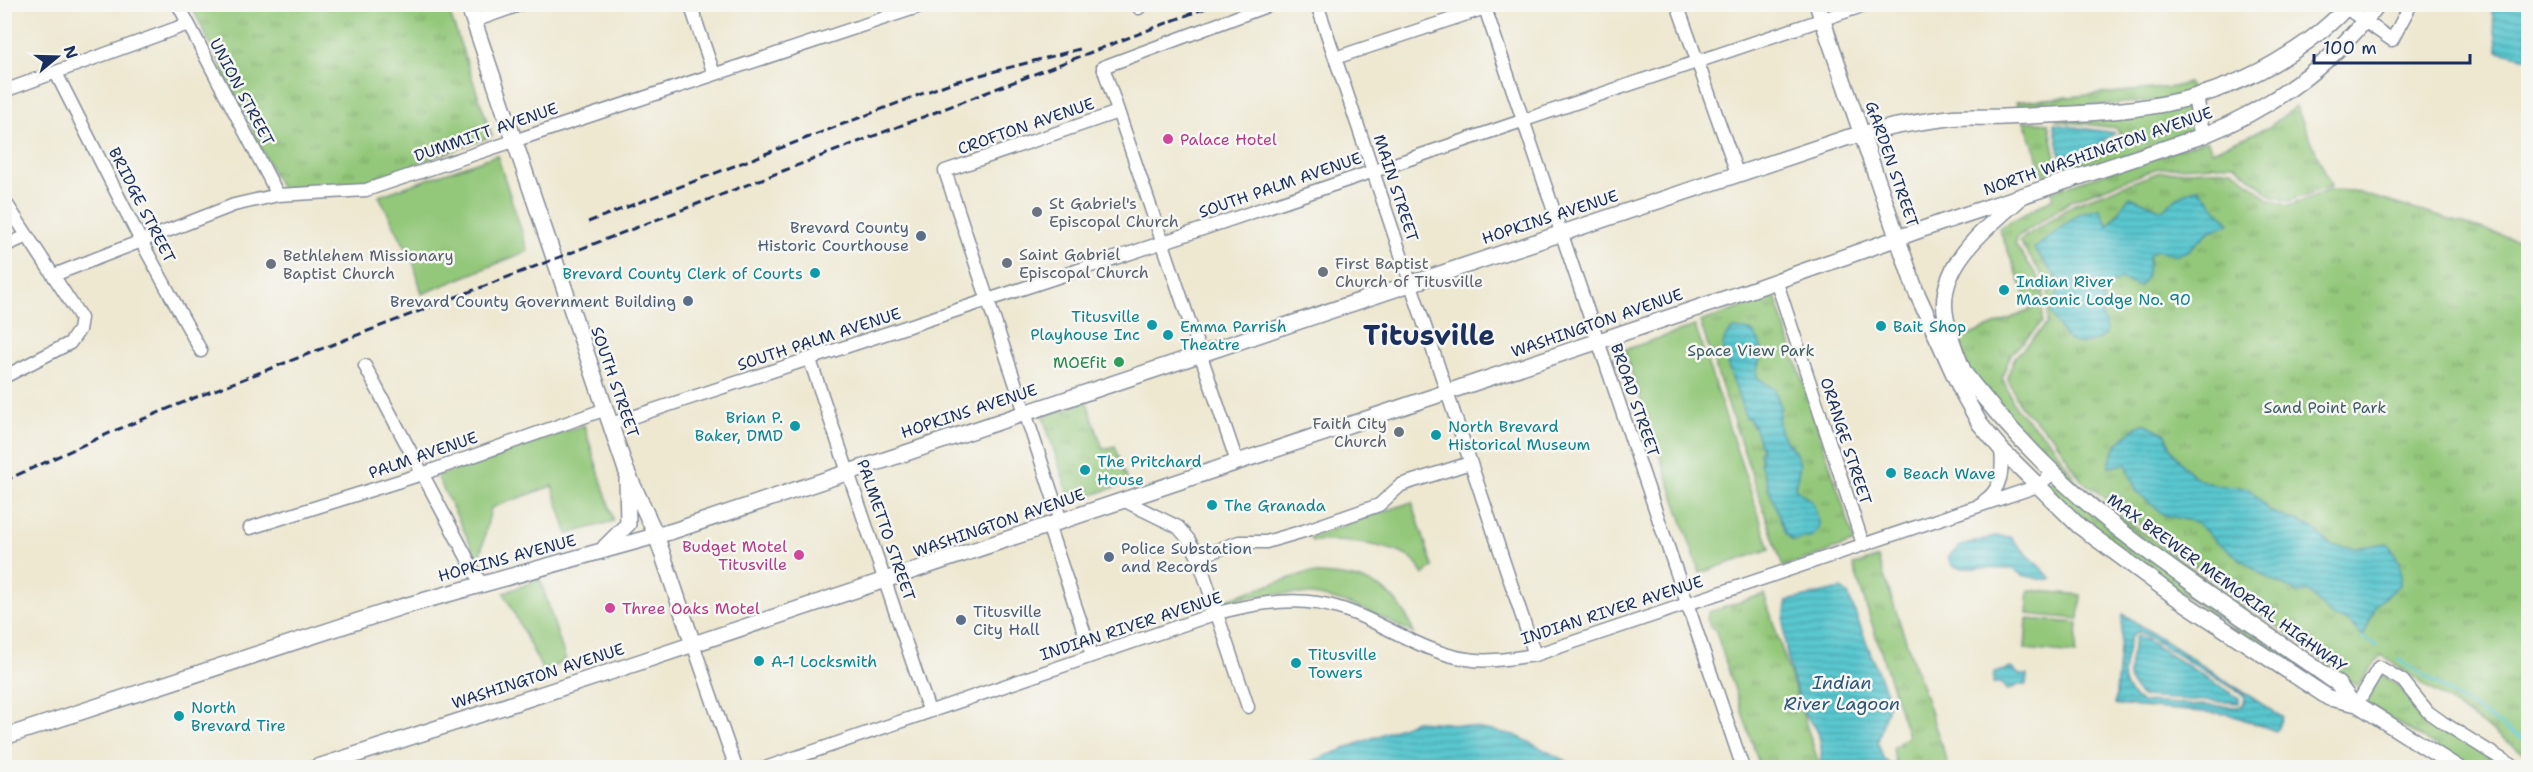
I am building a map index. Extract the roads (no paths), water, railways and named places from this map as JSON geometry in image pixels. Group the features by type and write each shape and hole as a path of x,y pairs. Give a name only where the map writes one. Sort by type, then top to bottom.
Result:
{"main road":[{"name":"SOUTH STREET","path":"468,4 626,470 656,535 693,645"},
{"name":"GARDEN STREET","path":"1817,4 1915,289 1935,335 1980,424 2038,486"},
{"name":"NORTH WASHINGTON AVENUE","path":"1898,238 2202,136 2238,120 2291,89 2331,56 2378,4"},
{"name":"NORTH WASHINGTON AVENUE","path":"1980,118 2124,111 2165,106 2196,98 2235,84 2275,64 2312,39 2347,6"},
{"path":"2196,98 2202,136"},
{"name":"HOPKINS AVENUE","path":"4,737 400,607 656,535 1737,173 1863,133 1947,118 1980,118"},
{"path":"1964,373 1950,337 1945,309 1951,272 1971,243 2023,196"},
{"name":"WASHINGTON AVENUE","path":"315,768 693,645 1898,238"},
{"name":"GARDEN STREET","path":"1935,335 1983,400 2054,472"},
{"path":"601,550 624,531 628,524 626,470"},
{"name":"MAX BREWER MEMORIAL HIGHWAY","path":"2054,472 2100,514 2161,561 2338,684 2354,703 2458,768"},
{"name":"MAX BREWER MEMORIAL HIGHWAY","path":"2038,486 2079,526 2174,596 2329,698 2354,703"}],"street":[{"name":"UNION STREET","path":"178,4 278,195"},
{"path":"474,21 522,4"},
{"path":"690,4 714,74"},
{"name":"DUMMITT AVENUE","path":"54,275 234,205 278,195 366,190 714,74 889,10 927,4"},
{"path":"1237,462 1103,68 1272,4"},
{"name":"MAIN STREET","path":"1317,4 1535,655"},
{"path":"1677,4 1737,173"},
{"name":"SOUTH PALM AVENUE","path":"611,424 1164,242 1868,4"},
{"path":"2347,6 2392,40 2411,4"},
{"path":"1335,58 1491,6"},
{"name":"BROAD STREET","path":"1491,6 1523,122 1743,768"},
{"path":"4,91 188,24"},
{"name":"BRIDGE STREET","path":"56,73 141,241 201,351"},
{"name":"CROFTON AVENUE","path":"987,300 945,171 1118,112"},
{"path":"4,200 81,318 78,330 70,343 4,377"},
{"path":"4,246 27,236"},
{"name":"ORANGE STREET","path":"1776,280 1863,544"},
{"path":"987,300 1025,412 1092,655"},
{"name":"PALMETTO STREET","path":"810,360 929,711"},
{"path":"365,366 481,584"},
{"name":"PALM AVENUE","path":"250,528 422,474 606,409"},
{"path":"1975,506 1995,494 2003,471 2001,449"},
{"path":"1198,557 1239,542 1266,542 1305,531 1379,505 1401,485 1470,463"},
{"name":"INDIAN RIVER AVENUE","path":"765,768 1092,655 1217,613 1251,604 1287,601 1318,603 1352,612 1426,647 1467,659 1499,660 1535,655 1686,602 2038,486 2054,472"},
{"path":"1124,500 1178,527 1189,540 1198,557 1248,707"},
{"name":"SOUTH STREET","path":"693,645 736,768"},
{"path":"2354,703 2379,667 2403,681 2428,712 2516,768"}],"water":[{"path":"2491,5 2528,5 2528,58 2498,51"},
{"path":"2054,124 2115,133 2063,168"},
{"path":"2198,188 2230,223 2209,232 2187,251 2176,255 2156,250 2149,256 2146,278 2139,287 2120,279 2099,294 2105,302 2101,314 2106,324 2106,334 2097,340 2081,344 2066,338 2051,313 2061,283 2034,249 2080,213 2100,208 2108,226 2130,196 2162,210 2179,196"},
{"path":"1734,329 1751,331 1761,345 1757,377 1775,390 1781,408 1778,416 1780,431 1793,451 1795,450 1800,465 1795,488 1813,503 1819,522 1818,530 1812,536 1793,541 1785,533 1760,463 1762,461 1759,452 1762,451 1754,425 1752,426 1749,417 1746,418 1723,351 1725,338"},
{"path":"2144,423 2166,434 2176,456 2196,477 2211,484 2249,488 2269,511 2311,527 2331,545 2355,548 2388,543 2400,563 2399,585 2376,605 2363,637 2349,622 2332,616 2308,591 2298,593 2261,574 2217,542 2196,522 2164,515 2137,492 2126,464 2109,467 2113,452 2121,440"},
{"path":"1995,536 2010,537 2052,579 2022,575 2013,569 1953,566 1948,557 1959,547"},
{"name":"Indian River Lagoon","path":"1841,589 1848,594 1889,701 1878,742 1883,758 1893,767 1819,767 1821,752 1819,736 1805,715 1795,686 1785,643 1787,601"},
{"path":"2123,614 2282,717 2276,731 2228,714 2115,705","holes":["2138,631 2243,694 2245,698 2243,705 2238,707 2142,702 2127,690 2124,682 2124,666 2130,638"]},
{"path":"2138,635 2239,698 2239,703 2143,697 2131,685 2129,679 2131,655 2135,638"},
{"path":"2011,668 2020,675 2027,675 2026,685 2019,685 2008,690 2000,683 1993,683 1994,673"},
{"path":"1416,721 1447,723 1515,735 1568,762 1570,767 1298,767"}],"waterway":[{"path":"2363,637 2377,646"},
{"path":"2398,659 2526,742"}],"railway":[{"path":"4,481 194,398 1216,4"},
{"path":"588,222 950,83 1080,49"}],"place":[{"name":"Palace Hotel","path":"1168,139"},
{"name":"St Gabriel's Episcopal Church","path":"1037,212"},
{"name":"Brevard County Historic Courthouse","path":"921,236"},
{"name":"Saint Gabriel Episcopal Church","path":"1007,263"},
{"name":"Bethlehem Missionary Baptist Church","path":"271,264"},
{"name":"First Baptist Church of Titusville","path":"1323,272"},
{"name":"Brevard County Clerk of Courts","path":"815,273"},
{"name":"Indian River Masonic Lodge No. 90","path":"2004,290"},
{"name":"Brevard County Government Building","path":"688,301"},
{"name":"Titusville Playhouse Inc","path":"1152,325"},
{"name":"Bait Shop","path":"1881,326"},
{"name":"Emma Parrish Theatre","path":"1168,335"},
{"name":"MOEfit","path":"1119,362"},
{"name":"Brian P. Baker, DMD","path":"795,426"},
{"name":"Faith City Church","path":"1399,432"},
{"name":"North Brevard Historical Museum","path":"1436,435"},
{"name":"The Pritchard House","path":"1085,470"},
{"name":"Beach Wave","path":"1891,473"},
{"name":"The Granada","path":"1212,505"},
{"name":"Budget Motel Titusville","path":"799,555"},
{"name":"Police Substation and Records","path":"1109,557"},
{"name":"Three Oaks Motel","path":"610,608"},
{"name":"Titusville City Hall","path":"961,620"},
{"name":"A-1 Locksmith","path":"759,661"},
{"name":"Titusville Towers","path":"1296,663"},
{"name":"North Brevard Tire","path":"179,716"}],"district":[{"name":"Titusville","path":"1429,335"}],"park label":[{"name":"Space View Park","path":"1751,350"},
{"name":"Sand Point Park","path":"2325,407"}]}
